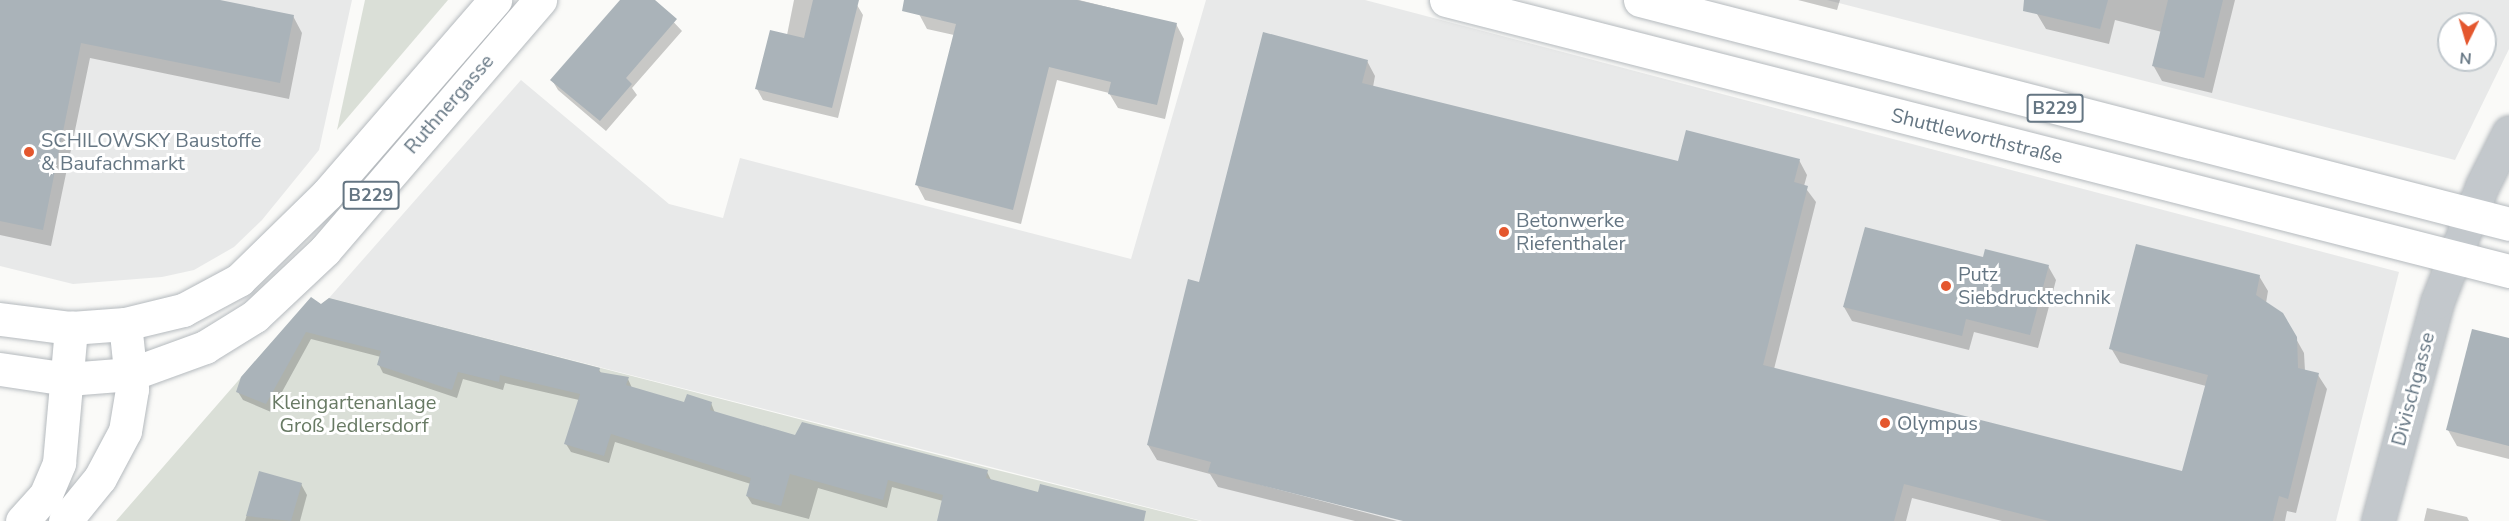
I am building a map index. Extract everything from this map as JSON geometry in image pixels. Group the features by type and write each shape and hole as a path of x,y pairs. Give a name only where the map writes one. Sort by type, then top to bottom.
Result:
{"main road":[{"name":"Ruthnergasse","path":"125,324 163,316 201,301 239,280 263,260 327,194 495,0"},
{"name":"Ruthnergasse","path":"130,374 205,347 255,316 302,275 540,0"},
{"name":"Shuttleworthstraße","path":"1446,0 2509,271"},
{"name":"B229","path":"1640,0 2509,224"},
{"name":"B229","path":"0,320 71,328 125,324"},
{"path":"65,521 100,478 118,447 131,404 125,324"},
{"path":"22,521 46,494 55,474 68,379 71,328"},
{"name":"B229","path":"0,369 68,379 130,374"}],"street":[{"name":"Divischgasse","path":"2378,521 2434,311 2471,215 2509,132"}],"shaded area":[{"path":"0,0 352,0 319,150 262,220 234,247 194,270 162,277 73,284 0,266"},
{"path":"1206,0 1365,0 2399,272 2336,521 1202,521 329,298 521,80 669,204 723,218 740,158 1131,259"},
{"path":"1827,0 2509,0 2509,49 2455,160"}],"green space":[{"path":"365,0 448,0 337,130"},
{"name":"Kleingartenanlage Groß Jedlersdorf","path":"329,298 1200,521 116,521 271,343"}],"building":[{"name":"SCHILOWSKY Baustoffe & Baufachmarkt","path":"0,0 220,0 294,15 280,83 81,43 43,230 0,221"},
{"path":"620,0 655,0 677,19 626,78 632,84 600,121 550,80"},
{"path":"813,0 859,0 832,108 755,89 770,30 804,38"},
{"path":"904,0 1077,0 1177,23 1157,105 1108,94 1111,82 1049,67 1013,210 915,185 956,24 902,11"},
{"path":"2024,0 2108,0 2100,29 2023,11"},
{"path":"2168,0 2223,0 2204,78 2152,66"},
{"name":"Betonwerke Riefenthaler","path":"1263,32 1368,60 1362,83 1678,161 1686,130 1800,159 1794,182 1808,186 1763,365 2182,471 2208,375 2109,349 2136,244 2260,275 2256,295 2283,313 2297,337 2298,368 2319,373 2288,499 2279,496 2273,521 2049,521 1904,484 1894,521 1403,521 1208,472 1211,462 1147,445 1188,279 1199,282"},
{"name":"Putz Siebdrucktechnik","path":"1865,227 1983,257 1985,249 2049,265 2030,335 1966,319 1962,336 1843,307"},
{"path":"311,297 321,304 329,298 600,368 599,372 629,377 626,385 684,402 687,394 712,402 710,410 795,435 802,422 988,470 986,478 1038,492 1040,484 1146,511 1144,521 937,521 943,495 888,480 883,500 790,474 781,506 746,496 751,478 611,434 604,456 564,444 580,394 500,375 499,382 458,372 452,390 377,365 381,351 306,332 266,404 236,392 241,377"},
{"path":"2472,329 2509,338 2509,446 2446,430"},
{"path":"259,471 302,483 291,521 246,516"}],"place":[{"name":"SCHILOWSKY Baustoffe & Baufachmarkt","path":"29,152"},
{"name":"Betonwerke Riefenthaler","path":"1504,232"},
{"name":"Putz Siebdrucktechnik","path":"1946,286"},
{"name":"Olympus","path":"1885,423"}]}
